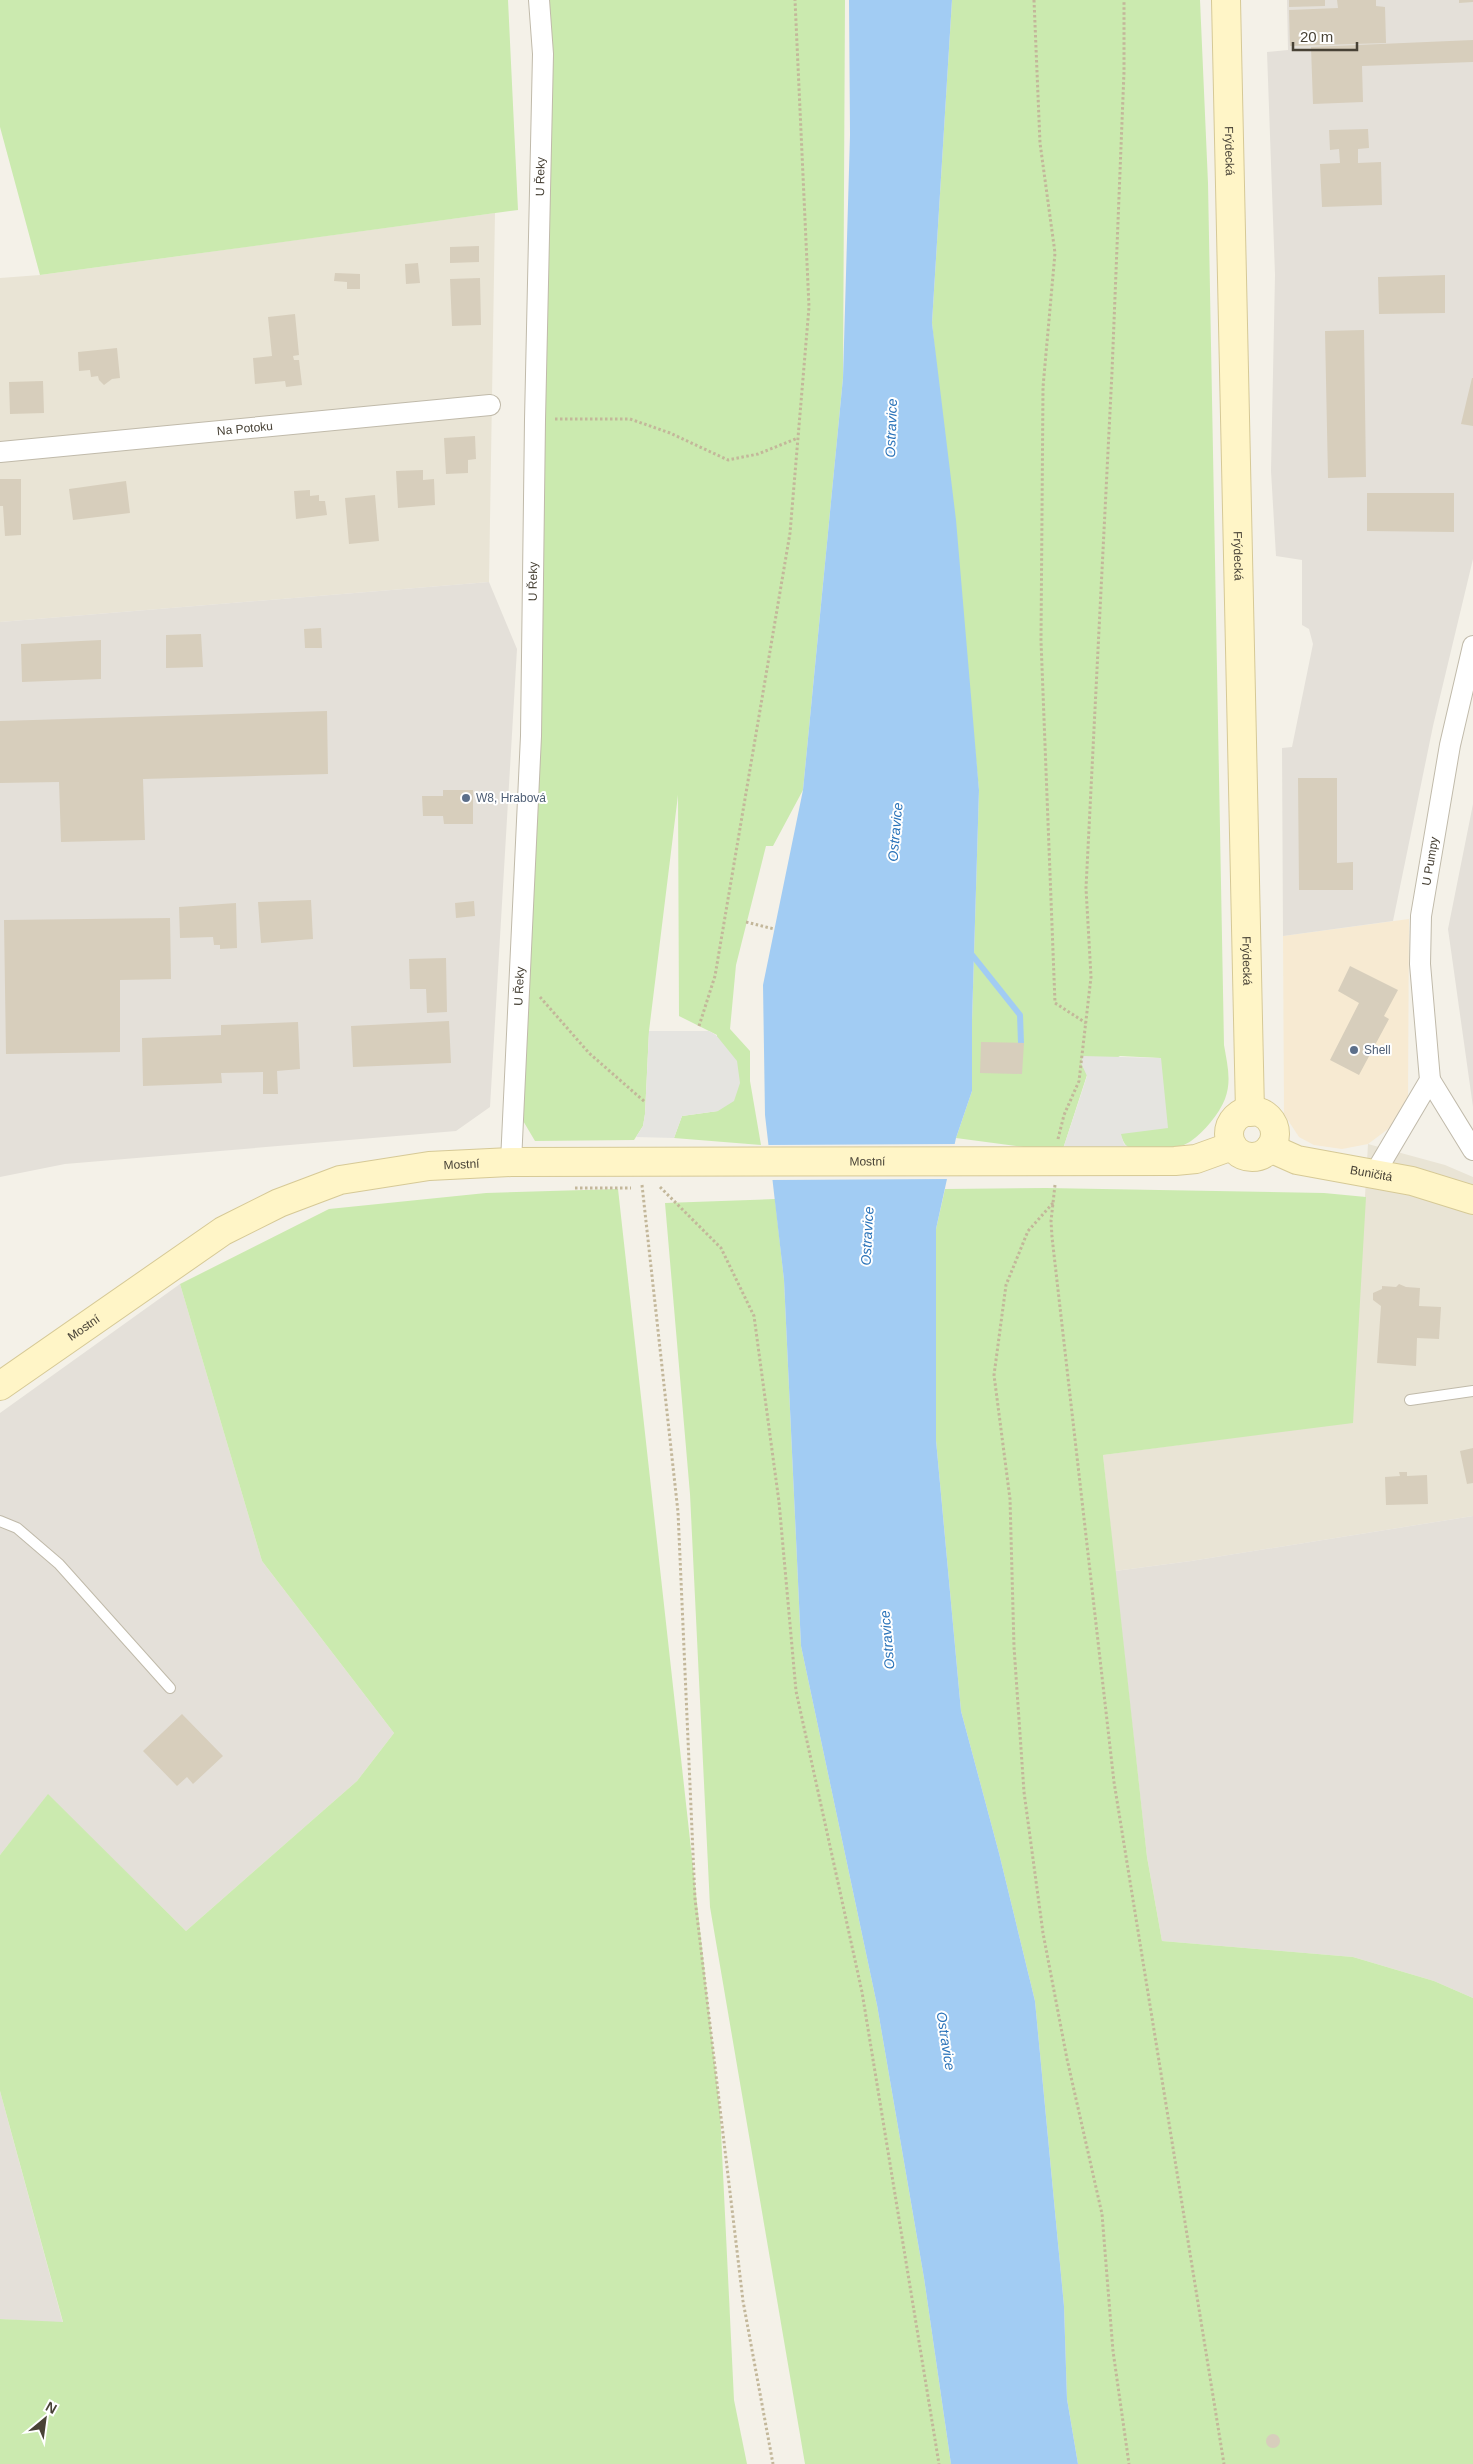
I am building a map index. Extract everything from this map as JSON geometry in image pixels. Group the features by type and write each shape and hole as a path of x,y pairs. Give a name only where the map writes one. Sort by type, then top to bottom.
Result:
{"main road":[{"name":"Frýdecká","path":"1226,0 1250,1112"},
{"path":"1250,1112 1263,1115 1272,1125 1274,1136 1270,1148 1264,1154 1250,1157 1240,1154 1232,1146 1229,1136 1232,1122 1240,1115 1250,1112"},
{"name":"Mostní","path":"0,1386 223,1231 280,1203 340,1180 429,1166 511,1162 1175,1162 1196,1159 1232,1146"},
{"name":"Buničitá","path":"1270,1148 1297,1160 1412,1180 1473,1200"}],"street":[{"name":"U Řeky","path":"511,1162 531,736 535,420 543,54 539,0"},
{"name":"Na Potoku","path":"0,452 490,405"},
{"name":"U Pumpy","path":"1473,646 1450,745 1421,916 1420,964 1430,1080 1473,1150"},
{"path":"1375,1173 1430,1080"}],"lane":[{"path":"1410,1400 1473,1391"},
{"path":"0,1521 17,1528 59,1564 170,1688"}],"path":[{"path":"699,1026 715,976 790,533 809,307 795,0"},
{"path":"1034,0 1040,143 1055,252 1043,387 1041,641 1055,1003 1086,1023"},
{"path":"1124,0 1124,72 1112,372 1086,888 1091,977 1078,1082 1064,1115 1057,1142 1052,1237 1114,1782 1224,2464"},
{"path":"535,420 578,418 630,419 670,433 728,460 758,454 798,438"},
{"path":"746,922 774,929"},
{"path":"538,994 543,1003 589,1053 645,1102"},
{"path":"646,1162 641,1188 678,1512 695,1899 743,2301 773,2464"},
{"path":"660,1187 721,1248 754,1316 779,1502 796,1691 862,1992 939,2464"},
{"path":"1053,1203 1028,1231 1006,1285 994,1376 1010,1499 1014,1647 1024,1792 1043,1933 1067,2060 1102,2214 1113,2351 1129,2464"}],"shaded area":[{"path":"1287,0 1473,0 1473,559 1433,726 1393,921 1283,936 1282,748 1292,747 1313,644 1309,629 1302,625 1302,560 1276,556 1271,471 1275,275 1267,52 1288,50"},
{"path":"495,213 489,582 0,622 0,278 40,275"},
{"path":"489,582 517,649 490,1107 456,1131 65,1164 0,1177 0,622"},
{"path":"1473,804 1473,1107 1448,929"},
{"path":"1409,919 1408,1100 1396,1123 1368,1144 1342,1149 1314,1145 1299,1137 1284,1114 1283,936"},
{"path":"649,1031 709,1031 716,1035 737,1061 740,1083 734,1101 718,1111 682,1116 674,1138 636,1137 643,1126 645,1114"},
{"path":"1083,1056 1161,1058 1168,1128 1121,1134 1124,1144 1134,1151 1062,1152 1087,1076 1081,1063"},
{"path":"1368,1144 1445,1165 1473,1177 1473,1516 1191,1561 1115,1571 1103,1455 1352,1422"},
{"path":"180,1284 262,1561 394,1733 357,1781 186,1931 48,1795 0,1855 0,1413"},
{"path":"1473,1516 1473,1998 1434,1981 1353,1957 1162,1941 1147,1857 1115,1571 1191,1561"},
{"path":"0,2091 7,2117 63,2323 0,2319"}],"green space":[{"path":"0,0 508,0 518,210 40,275 0,127"},
{"path":"539,0 845,0 843,378 803,790 773,846 766,846 736,965 730,1029 750,1051 750,1081 761,1145 674,1138 682,1116 718,1111 717,1035 679,1016 678,795 649,1031 643,1126 634,1140 535,1141 522,1119"},
{"path":"952,0 1200,0 1208,183 1224,1045 1229,1079 1225,1099 1206,1128 1186,1144 1164,1150 1141,1152 1132,1150 1125,1144 1120,1134 1160,1058 1120,1056 1087,1075 1062,1152 956,1138 972,1091 972,1021 979,790 932,323"},
{"path":"1046,1188 1324,1193 1366,1197 1353,1423 1103,1455 1147,1857 1162,1941 1353,1957 1434,1981 1473,1998 1473,2464 1078,2464 1067,2399 1064,2306 1035,2001 999,1853 961,1711 936,1440 936,1229 945,1189"},
{"path":"618,1189 720,2111 734,2400 747,2464 0,2464 0,2319 63,2322 0,2091 0,1855 48,1794 186,1931 357,1781 394,1733 262,1561 180,1284 329,1209 486,1193"},
{"path":"775,1199 784,1280 801,1646 877,2005 924,2278 951,2464 805,2464 710,1907 690,1494 665,1203"}],"water":[{"name":"Ostravice","path":"849,0 952,0 932,323 956,520 979,790 972,1021 972,1091 956,1138 936,1229 936,1440 961,1711 999,1853 1035,2001 1064,2306 1067,2399 1078,2464 951,2464 924,2278 877,2005 801,1646 784,1280 765,1115 763,985 803,790 843,378 850,135"}],"pier":[{"path":"957,1144 950,1179 770,1180 766,1145"}],"building":[{"path":"1289,0 1325,0 1325,6 1289,7"},
{"path":"1337,0 1376,0 1376,6 1385,7 1386,43 1290,46 1289,10 1338,8"},
{"path":"1459,0 1473,0 1473,2 1459,3"},
{"path":"1473,40 1473,62 1362,66 1363,102 1313,104 1311,47"},
{"path":"1368,129 1369,148 1358,149 1358,163 1381,162 1382,205 1322,207 1320,164 1340,163 1339,149 1330,150 1329,130"},
{"path":"479,246 479,262 450,263 450,247"},
{"path":"418,263 420,283 406,284 405,264"},
{"path":"335,273 360,274 360,289 347,289 347,282 334,281"},
{"path":"1445,275 1445,313 1379,314 1378,277"},
{"path":"480,278 481,325 452,326 450,279"},
{"path":"295,314 299,355 293,356 294,360 299,360 302,385 286,387 285,381 255,384 253,358 272,356 268,317"},
{"path":"1364,330 1366,477 1328,478 1325,331"},
{"path":"117,348 120,378 112,379 104,385 98,376 91,377 90,370 79,371 78,352"},
{"path":"1473,378 1473,426 1461,424"},
{"path":"43,381 44,413 10,414 9,382"},
{"path":"475,436 476,459 468,460 468,473 446,474 444,438"},
{"path":"423,470 423,480 434,479 435,505 398,508 396,471"},
{"path":"0,479 21,479 21,535 5,536 3,506 0,506"},
{"path":"126,481 130,513 73,520 69,489"},
{"path":"310,490 310,496 319,495 319,501 325,501 327,515 296,519 294,491"},
{"path":"1367,493 1454,493 1454,532 1367,531"},
{"path":"375,495 379,541 349,544 345,498"},
{"path":"321,628 322,648 305,648 304,629"},
{"path":"201,634 203,667 166,668 166,635"},
{"path":"101,640 101,679 22,682 21,644"},
{"path":"327,711 328,774 143,779 145,840 61,842 59,782 0,783 0,721"},
{"path":"1298,778 1337,778 1337,863 1353,862 1353,890 1299,890"},
{"path":"443,790 473,790 473,824 444,824 443,816 423,816 422,796 443,796"},
{"path":"311,900 313,939 261,943 258,902"},
{"path":"474,901 475,916 456,918 455,903"},
{"path":"236,903 237,948 220,949 220,945 214,945 213,937 180,938 179,907"},
{"path":"170,918 171,979 120,980 120,1052 6,1054 4,920"},
{"path":"446,958 447,1012 427,1013 426,989 410,989 409,959"},
{"path":"1350,966 1398,990 1384,1016 1389,1019 1359,1075 1330,1060 1359,1003 1338,991"},
{"path":"449,1021 451,1063 353,1067 351,1026"},
{"path":"298,1022 300,1069 277,1071 278,1094 263,1094 263,1072 221,1073 222,1083 143,1086 142,1038 221,1035 221,1025"},
{"path":"981,1042 1024,1043 1022,1074 980,1073"},
{"path":"1399,1284 1406,1287 1420,1288 1419,1306 1441,1307 1439,1339 1417,1338 1416,1366 1377,1363 1381,1306 1373,1300 1373,1293 1382,1289 1382,1286 1396,1287"},
{"path":"1473,1448 1473,1483 1467,1484 1460,1451"},
{"path":"1399,1472 1407,1472 1407,1476 1427,1475 1428,1504 1386,1505 1385,1477 1400,1476"},
{"path":"182,1714 223,1756 193,1784 187,1777 177,1786 143,1751"},
{"path":"1270,2434 1276,2434 1280,2441 1276,2448 1270,2448 1266,2444 1266,2438"}],"waterway":[{"path":"973,956 1020,1015 1021,1043"}],"place":[{"name":"W8, Hrabová","path":"466,798"},
{"name":"Shell","path":"1354,1050"}]}
